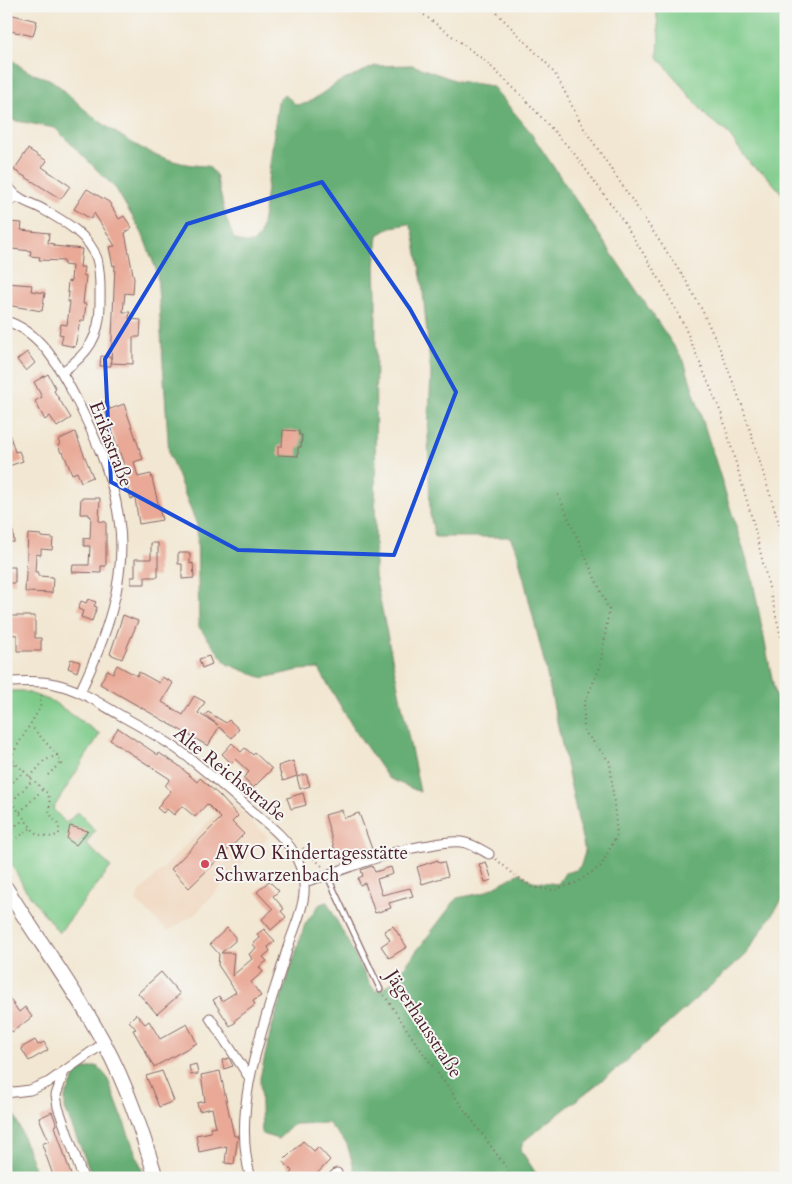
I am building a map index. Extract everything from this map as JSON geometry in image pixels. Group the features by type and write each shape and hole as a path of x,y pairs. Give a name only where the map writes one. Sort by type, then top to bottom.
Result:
{"main road":[{"path":"6,888 74,992 104,1043 135,1113 156,1178"}],"street":[{"path":"6,185 17,196 68,225 91,246 97,259 100,279 98,328 92,344 83,356 62,372"},
{"path":"6,204 17,196"},
{"name":"Erikastraße","path":"6,321 16,324 31,334 47,350 62,372 103,457 114,491 120,521 121,554 117,588 103,640 80,692"},
{"name":"Alte Reichsstraße","path":"6,682 54,683 80,692 166,741 226,788 270,826 287,843 297,858 304,882 302,908 291,937 249,1077 244,1118 246,1156 251,1176"},
{"path":"304,882 328,876 382,856 414,847 445,842 462,842 475,846 489,854"},
{"path":"210,1018 249,1077"},
{"path":"6,1092 30,1090 49,1082 104,1043"},
{"path":"64,1072 56,1094 58,1107 83,1178"}],"lane":[{"name":"Jägerhausstraße","path":"328,876 380,989"},
{"path":"6,1172 10,1178"}],"path":[{"path":"412,6 484,60 574,152 619,215 660,280 683,323 722,414 753,522 786,657"},
{"path":"490,6 548,65 557,77 583,127 685,279 701,308 721,351 743,408 786,546"},
{"path":"489,854 534,888 554,890 576,883 601,866 617,835 610,762 584,731 584,704 600,667 609,610 557,492"},
{"path":"6,762 40,708 43,682"},
{"path":"30,726 57,755 63,766"},
{"path":"30,777 44,761 57,755"},
{"path":"6,795 36,834 52,837 59,834 59,825 50,816 48,811 50,802 48,794 10,758"},
{"path":"48,775 61,762"},
{"path":"6,771 15,763"},
{"path":"6,789 24,771"},
{"path":"11,802 33,780"},
{"path":"19,813 43,789"},
{"path":"12,828 24,820"},
{"path":"17,838 31,828"},
{"path":"287,843 298,844 324,868 328,876"},
{"name":"Jägerhausstraße","path":"380,989 395,1014 514,1178"}],"highlighted area":[{"path":"322,182 410,309 456,392 394,555 238,550 111,482 105,359 187,224"}],"shaded area":[{"name":"AWO Kindertagesstätte Schwarzenbach","path":"229,801 268,837 195,914 168,931 136,901 141,891"}],"green space":[{"path":"656,6 786,6 786,198 764,173 751,165 726,131 708,118 658,57 659,38"},
{"path":"6,54 19,66 49,79 97,119 142,148 174,161 208,166 216,175 226,218 234,239 244,243 253,243 260,235 278,101 284,95 296,105 308,103 337,83 375,66 412,65 457,81 492,86 528,129 684,361 752,577 786,749 786,894 745,955 623,1064 525,1140 521,1147 522,1152 539,1178 357,1178 347,1144 328,1123 294,1124 278,1139 262,1134 260,1078 271,1030 305,924 320,904 327,902 370,984 378,992 393,982 457,898 483,893 520,873 532,881 558,884 565,873 576,870 581,865 585,852 544,661 517,551 510,537 435,537 430,514 428,432 431,375 422,282 413,231 409,224 391,227 378,235 375,266 375,576 420,792 388,778 354,729 319,669 299,670 263,678 227,664 199,627 197,525 169,454 157,272 142,233 116,189 55,128 6,119"},
{"path":"6,691 23,691 52,701 100,734 53,809 66,823 78,812 95,830 86,844 111,867 59,933 25,889 6,854"},
{"path":"97,1066 107,1077 145,1178 93,1178 65,1109 65,1097 78,1071"},
{"path":"6,1104 15,1115 38,1178 6,1178"}],"building":[{"path":"9,14 37,21 33,36 6,30"},
{"path":"28,149 47,161 42,167 70,186 61,199 14,170"},
{"path":"87,189 109,202 119,219 124,216 132,228 125,233 134,279 133,294 125,293 123,312 130,312 129,319 141,320 140,337 133,337 133,364 111,363 115,265 113,266 109,247 115,246 94,213 91,219 74,209"},
{"path":"7,222 22,223 21,230 49,233 48,243 54,244 54,246 82,249 80,267 84,267 83,275 86,276 83,304 86,304 84,321 80,321 75,347 61,344 63,335 59,334 61,324 67,325 70,302 68,302 69,292 67,292 68,281 71,282 72,266 64,265 64,261 39,260 40,257 30,256 31,251 12,249 12,247 6,246"},
{"path":"6,283 32,285 31,291 45,293 42,311 6,305"},
{"path":"27,352 35,363 26,371 17,360"},
{"path":"101,356 111,357 111,366 100,366"},
{"path":"48,374 56,389 54,391 71,418 57,427 50,416 45,420 35,401 42,397 34,382"},
{"path":"107,401 110,409 100,412 97,405"},
{"path":"124,404 143,459 134,462 138,477 151,474 162,520 139,524 135,498 131,499 124,474 127,473 105,411"},
{"path":"6,429 8,429 15,452 19,451 23,461 6,467"},
{"path":"283,430 299,431 299,435 302,435 301,447 298,447 298,456 278,455 278,446 282,446"},
{"path":"75,432 93,477 81,482 77,472 72,474 58,445 60,444 58,440"},
{"path":"81,498 100,498 99,521 106,522 106,566 101,566 101,573 72,572 73,565 89,565 90,546 84,546 84,538 90,539 91,516 89,514 80,514"},
{"path":"6,531 13,531 14,542 6,542"},
{"path":"28,534 53,538 52,550 41,549 41,555 36,554 35,572 38,572 38,576 53,577 52,593 25,592"},
{"path":"151,543 158,543 158,577 145,577 145,584 131,584 131,577 135,577 135,559 151,559"},
{"path":"178,553 190,553 190,564 193,563 194,578 182,579 182,564 178,564"},
{"path":"6,567 15,567 15,583 6,583"},
{"path":"88,599 96,602 94,606 97,607 92,621 81,617 83,611 78,609 81,601 86,603"},
{"path":"123,615 138,621 122,659 110,654"},
{"path":"6,616 35,616 35,638 41,638 41,651 17,651 17,635 6,634"},
{"path":"209,656 212,664 202,668 199,659"},
{"path":"71,659 80,662 77,672 68,668"},
{"path":"117,665 137,676 139,672 159,683 162,677 173,683 162,702 183,715 194,696 205,702 198,713 218,725 205,715 208,712 226,723 229,720 239,729 232,738 219,727 208,746 100,684 107,670 113,673"},
{"path":"118,728 158,755 159,753 178,765 197,782 200,778 238,816 232,822 244,834 189,888 171,869 221,818 207,804 195,817 182,806 174,815 167,809 163,813 157,808 171,791 165,786 170,779 110,740"},
{"path":"232,743 241,752 245,748 253,755 255,753 272,769 253,788 243,778 249,772 235,759 231,763 222,754"},
{"path":"293,761 297,776 283,781 278,766"},
{"path":"306,774 310,786 300,789 297,777"},
{"path":"303,793 306,805 291,809 287,798"},
{"path":"342,810 344,818 359,813 372,849 337,858 325,815"},
{"path":"70,826 88,831 76,845 67,839"},
{"path":"438,860 439,863 444,862 448,876 422,884 417,867"},
{"path":"486,862 492,880 485,882 479,864"},
{"path":"372,866 375,872 391,867 393,874 377,879 382,895 410,888 413,896 389,903 391,908 375,913 365,883 360,885 358,878 363,876 361,870"},
{"path":"269,881 279,891 273,896 284,909 281,911 286,917 271,930 262,919 273,909 257,892"},
{"path":"393,926 407,947 389,958 381,946 390,940 384,931"},
{"path":"227,928 235,937 235,941 221,953 234,953 232,976 252,959 249,954 256,948 253,944 260,938 257,934 264,929 275,941 268,947 270,951 263,957 267,961 259,967 263,972 251,982 261,996 253,1001 255,1005 230,1026 213,1000 219,996 222,1001 236,992 218,965 219,954 210,944"},
{"path":"161,972 180,994 157,1014 138,993"},
{"path":"6,994 19,1012 25,1007 32,1017 12,1032 6,1024"},
{"path":"136,1014 145,1024 149,1021 160,1039 187,1024 197,1043 154,1067 133,1030 136,1029 129,1021"},
{"path":"35,1040 38,1045 44,1042 48,1050 29,1061 21,1048"},
{"path":"229,1058 233,1066 224,1069 222,1060"},
{"path":"196,1064 198,1074 191,1075 189,1066"},
{"path":"162,1071 174,1101 159,1107 146,1076"},
{"path":"220,1071 234,1136 238,1136 234,1164 225,1163 227,1146 199,1152 196,1135 211,1132 210,1128 216,1127 212,1108 199,1111 197,1103 205,1101 201,1075"},
{"path":"52,1112 72,1178 54,1178 42,1144 49,1141 39,1118"},
{"path":"303,1141 314,1151 318,1147 330,1160 313,1178 294,1178 290,1174 292,1171 283,1161"}],"place":[{"name":"AWO Kindertagesstätte Schwarzenbach","path":"205,864"}]}
